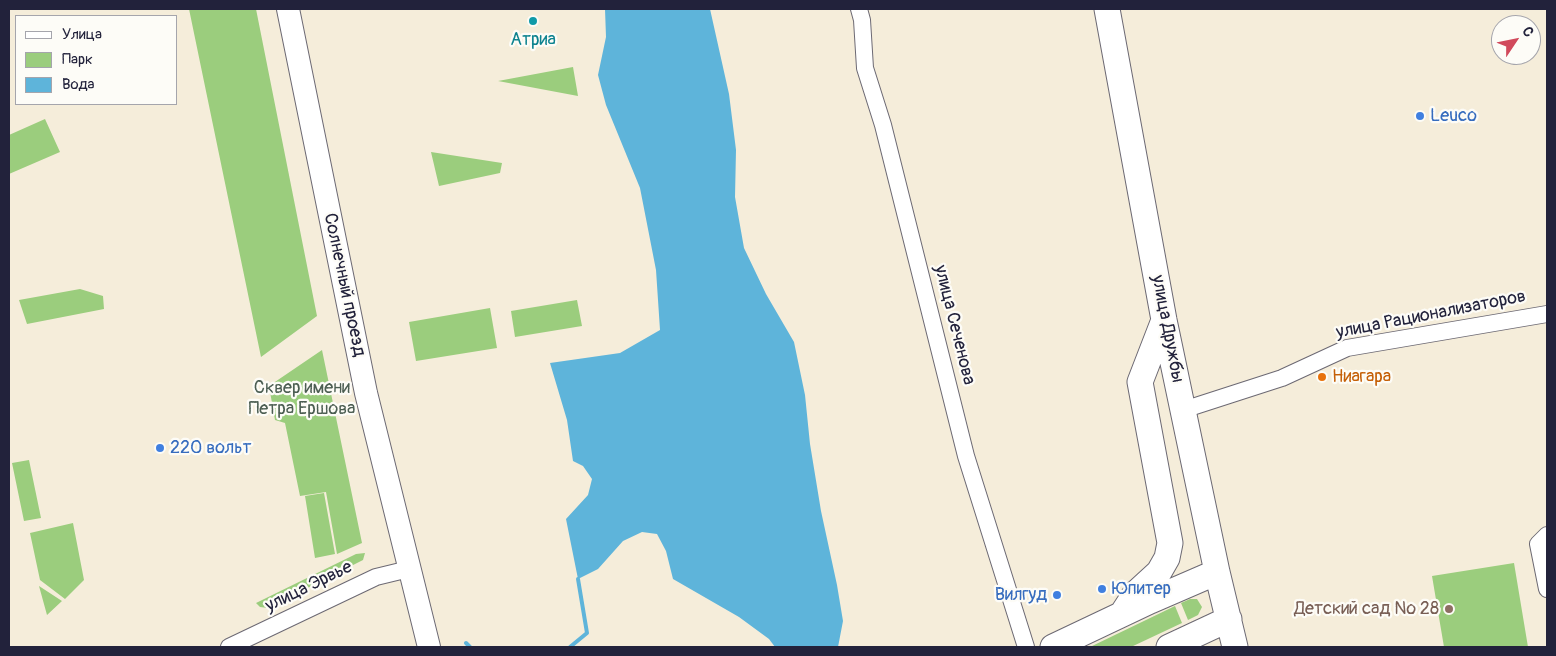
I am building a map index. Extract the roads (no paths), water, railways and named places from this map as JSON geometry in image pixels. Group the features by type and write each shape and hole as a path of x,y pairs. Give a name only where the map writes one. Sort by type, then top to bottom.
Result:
{"main road":[{"name":"улица Дружбы","path":"1107,9 1164,320 1217,572 1235,647"},
{"path":"1122,614 1135,594 1159,572 1167,558 1170,543 1140,382 1164,320"},
{"path":"1053,647 1217,572"},
{"path":"1169,647 1229,619"}],"street":[{"name":"Солнечный проезд","path":"288,9 366,394 429,647"},
{"name":"улица Сеченова","path":"859,9 862,20 865,68 883,125 966,456 1026,647"},
{"name":"улица Рационализаторов","path":"1183,410 1282,378 1347,348 1547,314"},
{"path":"1547,535 1538,544 1547,589"},
{"name":"улица Эрвье","path":"229,647 376,577 409,569"}],"water":[{"path":"605,9 710,9 729,94 736,150 735,197 744,248 766,294 794,342 805,395 810,444 821,511 843,621 838,647 775,647 769,639 739,617 673,579 666,551 657,534 642,532 623,541 598,569 578,579 566,519 588,495 592,479 583,466 573,461 567,420 550,363 620,353 660,330 656,270 640,188 606,105 598,75 606,37"}],"waterway":[{"path":"570,647 587,633 578,579"},
{"path":"466,643 470,647"}],"place":[{"name":"Атриа","path":"533,21"},
{"name":"Leuco","path":"1420,116"},
{"name":"Ниагара","path":"1322,377"},
{"name":"220 вольт","path":"160,448"},
{"name":"Юпитер","path":"1102,589"},
{"name":"Вилгуд","path":"1057,595"},
{"name":"Детский сад № 28","path":"1449,609"}],"park label":[{"name":"Сквер имени Петра Ершова","path":"302,398"}]}
